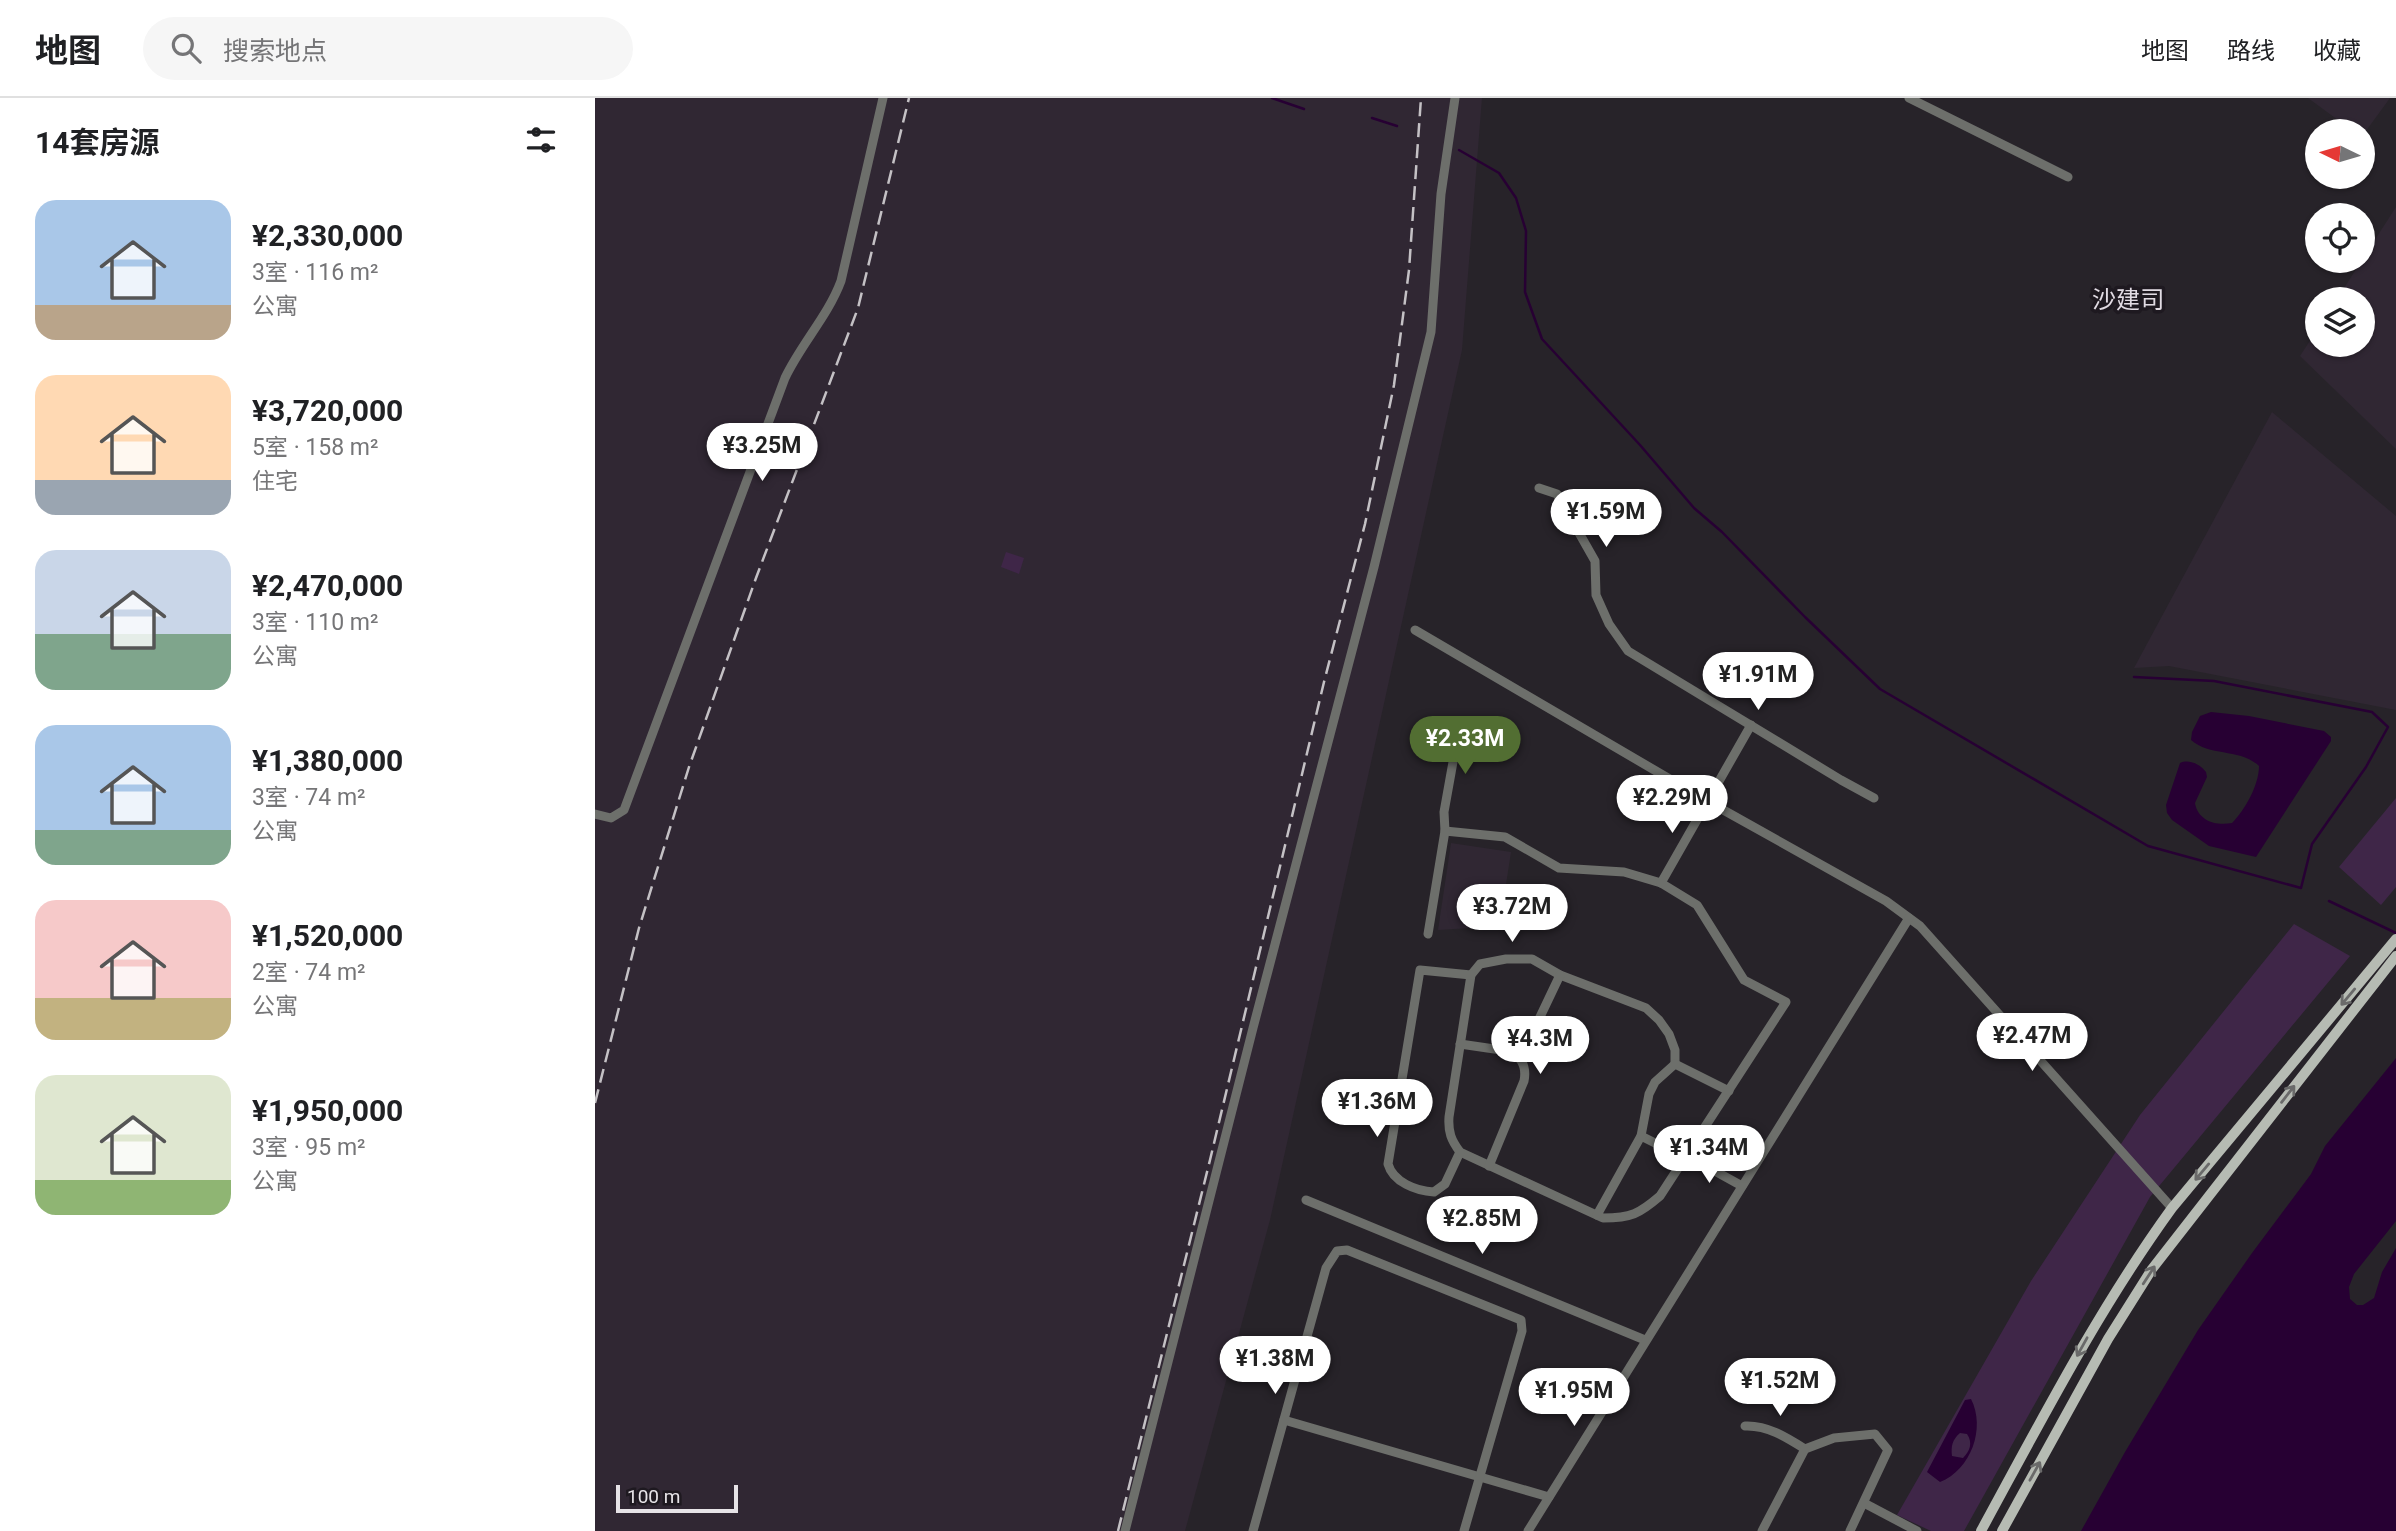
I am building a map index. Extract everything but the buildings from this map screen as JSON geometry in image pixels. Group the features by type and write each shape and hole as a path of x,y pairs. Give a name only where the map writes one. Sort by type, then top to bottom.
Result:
{"main road":[{"path":"1981,1531 2089,1333 2144,1247 2172,1208 2394,942"},
{"path":"2001,1531 2108,1339 2152,1269 2396,957"}],"street":[{"path":"595,814 611,818 624,810 785,378 796,355 835,298 883,98"},
{"path":"1125,1531 1370,580 1431,332 1441,194 1455,98"},
{"path":"1909,98 2068,177"},
{"path":"1539,488 1557,494 1595,561 1596,595 1609,624 1628,651 1841,780 1874,797"},
{"path":"1415,630 1709,802 1886,901 1909,918 1930,936 2172,1208"},
{"path":"1428,934 1445,831 1444,812 1460,723"},
{"path":"1661,883 1751,725"},
{"path":"1445,831 1505,837 1559,868 1625,872 1661,883 1697,905 1744,980 1786,1002 1660,1196 1641,1213 1618,1218 1603,1217 1597,1215 1489,1166 1460,1152 1452,1142 1448,1130 1471,975 1481,964 1506,959 1532,960 1560,975 1646,1009 1659,1020 1669,1034 1675,1050 1675,1064 1655,1082 1649,1094 1641,1136 1597,1215"},
{"path":"1528,1531 1909,918"},
{"path":"1460,1152 1445,1184 1434,1192 1398,1180 1393,1176 1388,1164 1420,970 1471,975"},
{"path":"1520,1059 1560,975"},
{"path":"1460,1044 1508,1051 1524,1065 1524,1081 1489,1166"},
{"path":"1675,1064 1729,1091"},
{"path":"1641,1136 1685,1158 1695,1160 1742,1186"},
{"path":"1306,1200 1646,1340"},
{"path":"1253,1531 1326,1268 1337,1251 1347,1250 1521,1320 1522,1331 1464,1531"},
{"path":"1284,1420 1549,1497"},
{"path":"1745,1426 1758,1425 1785,1436 1805,1449"},
{"path":"1762,1531 1805,1449 1834,1438 1875,1434 1888,1450 1850,1531"},
{"path":"1864,1503 1917,1531"}],"shaded area":[{"path":"595,98 1482,98 1462,350 1270,1220 1185,1531 595,1531"},
{"path":"2308,98 2390,98 2375,119 2337,119"},
{"path":"2396,207 2396,449 2300,356 2305,348 2305,357 2375,357 2375,287 2345,287 2354,273 2375,273 2375,240"},
{"path":"2272,412 2396,516 2396,710 2169,666 2134,668"},
{"path":"1006,552 1024,558 1019,574 1001,567"},
{"path":"2211,712 2249,716 2324,731 2331,737 2331,741 2256,857 2209,846 2172,820 2167,813 2166,805 2180,763 2183,762 2194,763 2206,772 2207,777 2195,803 2200,814 2209,821 2232,823 2254,789 2259,766 2251,760 2207,749 2191,740 2200,716"},
{"path":"2396,798 2396,887 2381,905 2339,867"},
{"path":"1451,843 1511,852 1501,917 1490,915 1487,927 1438,930"},
{"path":"2294,924 2350,956 2150,1197 1964,1531 1931,1531 1897,1515 2031,1281 2140,1115"},
{"path":"2396,1058 2396,1221 2354,1274 2349,1287 2350,1299 2357,1305 2363,1305 2374,1298 2382,1272 2396,1248 2396,1531 2081,1531 2198,1330 2311,1174 2325,1146"},
{"path":"1971,1399 1975,1410 1977,1423 1973,1447 1960,1468 1940,1482 1927,1472 1965,1400","holes":["1960,1433 1967,1434 1970,1444 1967,1453 1963,1458 1952,1456 1955,1438"]}],"waterway":[{"path":"1272,98 1304,109"},
{"path":"1372,118 1397,126"},
{"path":"1459,150 1499,173 1516,198 1526,231 1525,292 1542,339 1694,508 1722,532 1880,689 2148,846 2301,888 2312,844 2366,767 2388,727 2372,712 2214,681 2134,677"},
{"path":"2329,901 2396,933"}],"railway":[{"path":"595,1103 639,928 689,767 756,578 858,308 909,98"},
{"path":"1118,1531 1324,682 1365,524 1394,385 1409,270 1421,98"}],"district":[{"name":"沙建司","path":"2128,300"}]}
